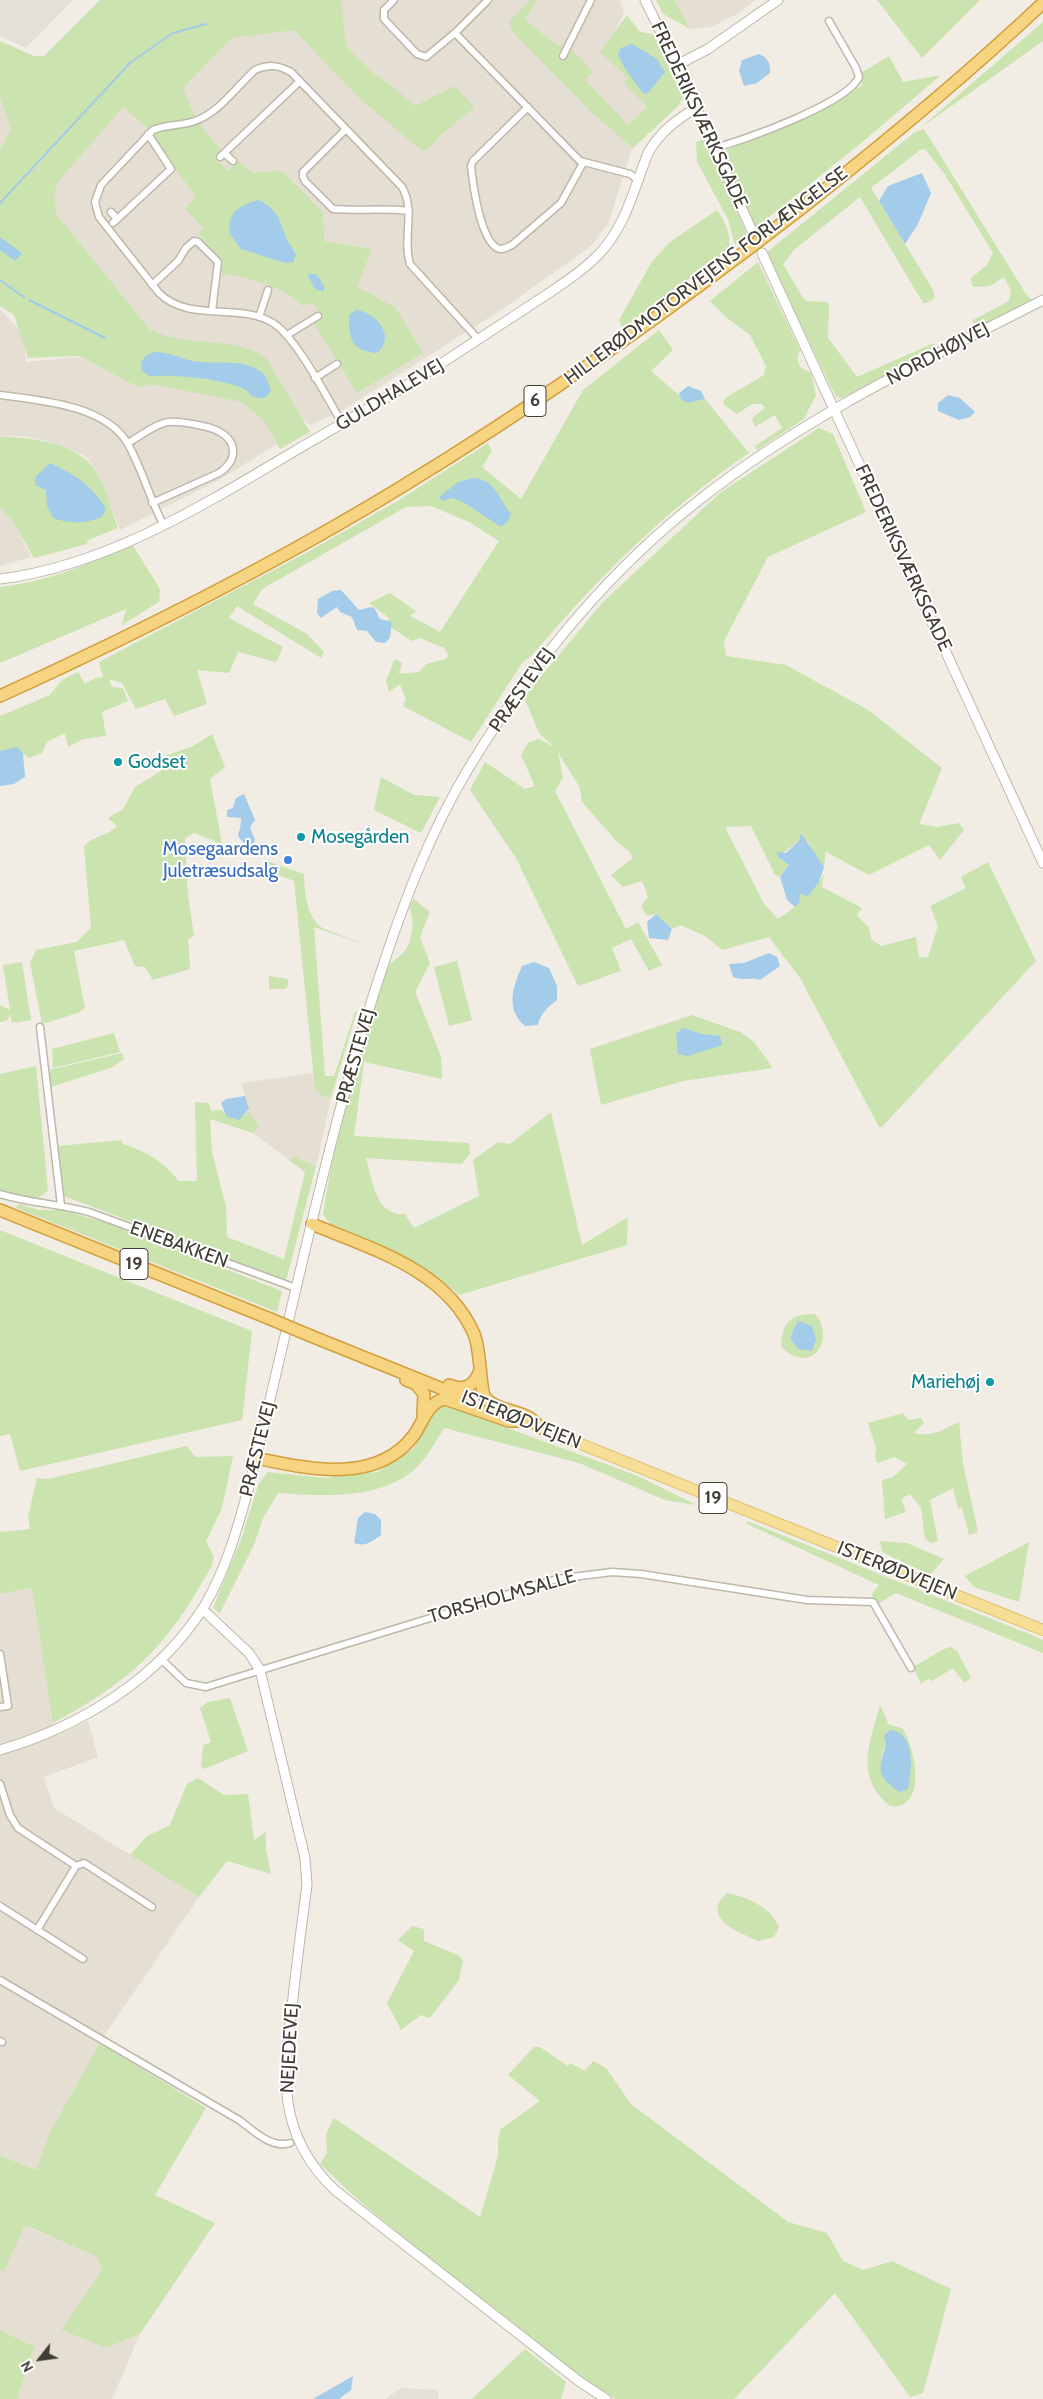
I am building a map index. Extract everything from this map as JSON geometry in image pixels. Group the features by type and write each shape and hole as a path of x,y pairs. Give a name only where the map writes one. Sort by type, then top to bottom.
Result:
{"highway":[{"path":"1019,26 1037,0"},
{"name":"HILLERØDMOTORVEJENS FORLÆNGELSE","path":"0,696 137,632 254,571 398,489 487,433 668,309 765,237 854,167 1019,26 1043,3"},
{"name":"ISTERØDVEJEN","path":"0,1210 541,1428"},
{"path":"312,1224 395,1260 436,1284 467,1320 480,1350 482,1388 486,1398 494,1404 530,1418 541,1428"},
{"path":"368,1359 384,1371 416,1384 421,1389 426,1400 421,1423"},
{"path":"386,1366 398,1366 454,1387 463,1388 474,1383 482,1366"},
{"path":"256,1458 298,1467 337,1470 359,1468 379,1463 392,1456 413,1436 431,1406 437,1400 445,1399 509,1421 522,1421"}],"main road":[{"name":"ISTERØDVEJEN","path":"541,1428 1043,1630"}],"street":[{"path":"394,0 384,10 384,19 421,56 430,55 488,0"},
{"path":"563,56 591,0"},
{"name":"FREDERIKSVÆRKSGADE","path":"645,0 677,65 752,231"},
{"path":"677,65 708,48 778,0"},
{"path":"714,148 760,133 826,104 855,85 859,77 856,68 829,21"},
{"path":"455,33 583,162 630,174 638,180"},
{"path":"342,424 287,336 274,323 258,317 182,307 169,302 152,285 99,217 95,202 101,185 148,134 160,127 186,124 206,116 249,75 262,67 281,67 300,81 402,187 406,194 409,211 407,253 410,264 479,340"},
{"path":"232,161 222,155 300,81"},
{"path":"528,107 473,161 471,166 485,236 497,248 503,249 512,245 561,203 583,162"},
{"name":"GULDHALEVEJ","path":"0,579 70,565 129,541 163,524 251,477 425,376 573,277 599,254 619,230 648,153 663,131 696,108"},
{"path":"346,129 304,172 302,177 305,181 333,209 370,211 378,208 409,211"},
{"path":"111,212 115,221 171,169 148,134"},
{"path":"152,285 178,261 186,248 194,241 198,242 218,262 212,311"},
{"name":"FREDERIKSVÆRKSGADE","path":"762,253 1043,863"},
{"path":"258,317 268,290"},
{"path":"257,294 265,298"},
{"name":"NORDHØJVEJ","path":"835,411 879,385 1043,300"},
{"path":"287,336 318,316"},
{"path":"314,378 337,364"},
{"path":"0,395 56,402 106,421 128,443 152,503 163,524"},
{"name":"PRÆSTEVEJ","path":"0,1750 40,1737 93,1711 132,1685 161,1659 202,1609 216,1585 233,1543 256,1458 296,1288 356,1050 397,925 431,840 468,770 500,719 558,640 606,586 649,544 718,486 794,435 835,411"},
{"path":"128,443 169,422 218,431 231,445 233,460 229,466 219,473 152,503"},
{"path":"40,1027 58,1197 61,1205"},
{"name":"ENEBAKKEN","path":"0,1194 24,1202 61,1205 90,1212 296,1288"},
{"name":"TORSHOLMSALLE","path":"161,1659 180,1679 195,1687 206,1687 557,1578 612,1572 641,1574 807,1600 872,1602 911,1668"},
{"name":"NEJEDEVEJ","path":"202,1609 249,1652 260,1670 305,1858 307,1885 284,2070 286,2102 298,2140 310,2162 336,2191 580,2382 606,2399"},
{"path":"0,1654 8,1706 0,1707"},
{"path":"0,1787 10,1815 18,1828 76,1866"},
{"path":"37,1930 76,1866 84,1863 152,1907"},
{"path":"0,1906 83,1959"},
{"path":"0,1980 239,2120 269,2141 281,2145 290,2143"}],"shaded area":[{"path":"0,0 73,0 26,48 0,36"},
{"path":"335,0 530,0 524,19 536,0 620,0 624,14 603,53 649,96 608,224 591,246 504,308 343,410 310,425 302,419 271,365 173,341 147,330 57,215 53,198 55,184 123,105 182,87 231,36 294,28 415,114 342,50"},
{"path":"675,0 756,0 735,15 711,27 690,29"},
{"path":"0,97 14,134 0,161"},
{"path":"0,309 24,335 26,362 79,357 140,386 152,383 243,401 266,421 277,444 219,480 120,530 97,471 85,455 43,440 22,436 0,437"},
{"path":"0,503 13,521 31,557 0,566"},
{"path":"313,1073 316,1088 322,1096 331,1098 316,1166 293,1156 289,1160 253,1133 259,1126 248,1111 242,1083"},
{"path":"32,1588 53,1723 59,1735 88,1721 98,1757 44,1777 54,1808 199,1897 106,2033 49,2134 36,2170 0,2155 0,1594"},
{"path":"24,2225 97,2257 102,2270 61,2330 106,2348 140,2334 112,2399 17,2399 35,2347 0,2330 0,2270 4,2271"},
{"path":"401,2388 437,2390 439,2399 385,2399"}],"green space":[{"path":"100,0 341,0 346,46 373,73 391,85 415,106 454,86 475,107 444,132 426,151 422,151 360,99 294,30 232,38 183,88 199,122 222,151 215,158 228,171 239,161 252,173 278,171 284,173 323,213 324,241 372,249 357,287 395,307 423,353 357,393 314,323 323,317 313,302 303,306 286,293 266,284 243,277 222,274 223,261 198,233 203,228 185,208 196,197 145,126 123,107 56,184 54,198 57,215 149,329 178,339 240,347 254,351 267,359 310,432 280,449 265,422 242,402 151,384 138,387 79,356 28,358 14,315 0,306 0,149 11,130 0,97 0,41 34,56 44,56"},
{"path":"530,0 537,0 525,19 553,43 573,51 593,72 585,80 628,125 647,107 624,83 628,78 600,52 627,15 640,32 653,34 683,98 678,106 633,148 592,113 512,31 509,22"},
{"path":"656,0 675,0 690,29 663,14"},
{"path":"877,0 980,0 922,58"},
{"path":"1043,22 1043,41 919,129"},
{"path":"889,56 903,82 941,75 866,139 754,229 722,152 831,106 862,85 861,73"},
{"path":"924,129 1026,294 1032,300 974,332 973,320 1009,301 1011,291 1004,277 990,286 973,287 971,278 987,265 993,253 944,173 925,149 920,150 871,188 933,290 935,298 927,303 923,303 860,197 795,249 783,264 803,298 807,301 827,302 829,306 828,338 857,377 934,343 936,348 842,398 836,397 766,253 915,132"},
{"path":"705,139 747,235 735,245 728,219 697,162 696,142"},
{"path":"717,210 729,234 728,250 622,328 619,320 651,263 670,242"},
{"path":"758,262 800,350 797,358 800,367 811,373 816,395 804,419 757,450 755,446 782,428 775,415 755,427 752,418 765,408 762,404 752,404 737,414 723,404 725,398 764,375 766,366 750,335 727,318 710,301"},
{"path":"659,330 673,350 651,371 688,403 705,399 749,453 689,498 608,571 533,654 522,663 471,742 403,706 406,699 400,684 389,692 386,681 395,659 402,663 399,674 419,672 426,664 446,659 448,654 444,648 420,638 412,641 386,624 389,618 369,603 390,593 416,611 410,616 440,632 499,541 469,522 431,506 406,507 262,589 253,604 307,634 324,652 321,658 237,606 229,618 283,647 276,662 238,652 229,673 197,670 207,704 174,716 165,699 136,709 122,683 109,679 112,687 123,688 128,701 102,712 106,736 83,739 68,747 65,733 47,742 42,753 29,758 16,750 0,751 0,716 50,695 63,679 78,672 85,684 96,678 103,677 99,662 306,553 401,499 488,443 492,451 482,467 521,499 583,390"},
{"path":"819,428 833,434 866,512 768,557 724,641 726,656 786,665 868,710 942,768 919,824 937,827 959,823 964,830 940,860 929,845 869,875 826,852 824,867 813,853 808,841 799,841 778,857 789,865 780,877 775,875 751,826 725,827 764,904 778,919 792,909 797,903 800,894 819,882 824,874 822,887 862,908 857,915 869,928 871,939 881,946 916,937 919,958 928,957 938,926 930,906 966,888 961,877 988,862 1036,961 882,1127 879,1127 800,978 769,937 722,950 705,936 681,925 672,929 656,914 647,916 641,906 648,897 642,881 623,887 611,875 633,858 629,851 619,844 582,802 580,788 558,752 563,778 555,791 626,929 638,922 662,965 649,971 631,939 612,948 621,971 578,986 516,858 470,790 485,762 525,789 535,786 521,755 528,743 539,739 554,747 539,733 523,698 603,602 721,492"},
{"path":"0,437 39,440 77,453 95,470 108,498 118,528 88,540 87,544 34,558 12,520 0,507"},
{"path":"132,544 160,589 159,602 122,625 126,609 0,663 0,587 34,581 68,571"},
{"path":"212,734 225,767 210,779 222,844 194,833 185,838 188,896 194,936 188,939 190,969 153,980 145,967 135,966 124,940 74,951 85,1008 78,1013 42,1024 30,962 36,950 77,942 91,928 84,846 117,826 108,818 123,809 135,787 161,771 162,757 193,746"},
{"path":"381,777 414,795 440,797 421,833 374,810"},
{"path":"264,860 304,874 307,904 313,917 322,928 375,948 314,927 325,1076 334,1076 355,1012 357,1011 331,1098 322,1096 315,1088 294,881 267,871"},
{"path":"414,899 430,912 420,937 430,963 415,992 441,1056 442,1079 364,1062 354,1136 469,1143 470,1153 462,1164 366,1158 373,1186 381,1203 388,1210 405,1214 414,1228 479,1196 473,1160 498,1142 510,1144 551,1112 582,1245 628,1217 627,1245 459,1295 445,1283 414,1264 382,1247 331,1225 323,1215 334,1153 358,1062 386,969 403,953 409,943 412,918 409,907"},
{"path":"457,961 472,1020 449,1026 434,967"},
{"path":"22,962 31,1020 12,1023 10,1014 7,1021 0,1022 0,1005 10,1010 3,965"},
{"path":"269,976 288,979 288,985 285,989 269,989"},
{"path":"692,1015 740,1032 754,1042 773,1068 683,1081 601,1105 590,1049"},
{"path":"114,1033 120,1052 53,1068 52,1049"},
{"path":"122,1053 124,1059 113,1067 51,1087 49,1070"},
{"path":"36,1066 48,1191 35,1200 0,1191 0,1074"},
{"path":"195,1102 209,1103 211,1111 222,1110 226,1116 244,1116 248,1111 259,1126 253,1133 210,1119 212,1152 226,1207 227,1237 284,1259 305,1172 289,1160 293,1156 316,1166 286,1281 64,1196 58,1146 121,1140 123,1144 154,1158 179,1181 197,1181"},
{"path":"18,1204 40,1210 60,1210 104,1222 282,1291 277,1312 16,1208"},
{"path":"0,1230 252,1331 242,1420 20,1471 10,1434 0,1436"},
{"path":"806,1314 815,1314 821,1323 823,1333 822,1342 812,1356 803,1358 793,1355 781,1347 783,1331 789,1321"},
{"path":"444,1405 467,1410 510,1429 638,1476 696,1505 665,1500 579,1463 444,1428 416,1468 403,1478 389,1485 358,1493 310,1495 278,1493 263,1518 254,1545 220,1613 213,1608 242,1537 258,1485 268,1472 325,1478 378,1472 414,1448 425,1424 437,1408"},
{"path":"903,1413 908,1420 921,1418 924,1423 914,1433 920,1434 942,1430 959,1422 963,1464 978,1532 969,1535 962,1508 958,1508 953,1488 930,1500 938,1541 931,1543 925,1539 921,1508 910,1494 901,1499 906,1512 885,1519 882,1480 893,1477 907,1464 894,1457 877,1463 875,1456 876,1448 868,1423"},
{"path":"187,1446 195,1457 233,1456 222,1508 206,1541 214,1557 212,1565 180,1618 146,1658 106,1691 53,1723 32,1588 0,1594 0,1532 30,1529 28,1517 37,1478 48,1479"},
{"path":"747,1521 1043,1640 1043,1653 896,1593 879,1603 871,1595 879,1585 747,1524"},
{"path":"880,1541 907,1543 944,1559 930,1575 882,1552"},
{"path":"1029,1542 1019,1602 974,1587 965,1576"},
{"path":"951,1647 957,1651 971,1678 964,1683 953,1668 932,1681 928,1679 921,1684 913,1667"},
{"path":"230,1698 248,1751 204,1769 201,1766 203,1745 211,1742 200,1708 208,1702"},
{"path":"880,1705 889,1725 902,1728 913,1756 915,1768 914,1791 901,1806 890,1806 879,1795 868,1771 869,1746","holes":["886,1741 900,1792 892,1787 883,1776 881,1770"]},
{"path":"198,1778 224,1795 248,1794 254,1840 266,1832 266,1849 271,1874 227,1861 199,1897 130,1855 147,1836 170,1825 187,1784"},
{"path":"727,1893 743,1897 764,1908 779,1927 774,1937 759,1941 742,1934 725,1923 720,1917 718,1910 720,1902"},
{"path":"412,1926 424,1929 424,1941 458,1955 463,1960 459,1980 430,2018 421,2015 401,2030 387,2003 414,1951 398,1940"},
{"path":"100,2043 206,2108 155,2195 215,2223 140,2334 106,2348 61,2330 102,2270 97,2257 25,2225 4,2271 0,2270 0,2155 36,2170 49,2134"},
{"path":"534,2047 540,2047 568,2066 570,2063 585,2071 593,2061 606,2068 631,2104 788,2222 827,2233 843,2261 863,2270 892,2261 951,2289 923,2393 910,2397 835,2293 734,2399 615,2399 579,2375 475,2297 355,2197 320,2164 327,2153 326,2134 334,2118 480,2217 498,2156 498,2140 501,2129 540,2101 508,2075"},
{"path":"0,2330 35,2347 17,2399 0,2399"},
{"path":"525,2349 566,2382 561,2399 472,2399"}],"water":[{"path":"632,44 657,59 665,72 648,93 645,94 630,75 618,54 621,48"},
{"path":"759,54 768,61 770,73 757,83 744,86 739,71 742,60"},
{"path":"922,173 931,193 918,224 905,244 879,201 888,186"},
{"path":"258,200 273,210 276,215 296,255 293,262 285,263 241,249 230,234 229,223 234,212 244,205"},
{"path":"0,237 22,253 15,261 0,250"},
{"path":"309,274 316,274 324,286 324,291 316,290 308,276"},
{"path":"356,310 371,315 382,326 385,340 383,347 377,353 368,352 353,342 349,315"},
{"path":"154,352 167,353 197,362 234,363 252,367 264,375 271,391 265,398 260,398 253,397 242,388 221,382 184,377 149,376 142,371 141,362 146,356"},
{"path":"688,386 701,391 705,399 688,403 681,399 679,393"},
{"path":"948,395 960,398 975,412 970,417 959,420 938,411 938,403"},
{"path":"50,463 75,476 89,487 106,509 102,517 78,522 53,518 47,505 46,490 35,485 36,476"},
{"path":"473,478 480,479 492,486 511,514 508,521 501,527 463,502 452,498 443,501 439,497 458,482"},
{"path":"341,590 359,610 372,607 380,619 392,622 390,638 385,643 376,642 367,631 357,630 352,617 340,612 337,607 321,618 317,613 318,599 332,591"},
{"path":"17,747 23,753 25,777 14,784 0,786 0,751"},
{"path":"244,794 255,820 250,827 255,840 252,847 249,848 240,839 238,834 241,818 227,817 227,810 233,808 236,798"},
{"path":"801,833 824,867 819,882 808,896 800,894 799,903 795,907 787,900 780,877 789,865 778,857 777,852 786,853 799,841"},
{"path":"656,914 672,929 668,940 649,938 647,922"},
{"path":"769,953 777,957 780,966 760,980 733,977 729,964 744,963"},
{"path":"534,962 549,968 557,986 557,1000 542,1014 538,1025 525,1026 515,1012 513,1005 514,990 522,966"},
{"path":"683,1028 702,1034 720,1036 722,1045 688,1056 678,1054 676,1034"},
{"path":"245,1096 249,1109 239,1120 226,1116 221,1103 226,1099"},
{"path":"798,1321 812,1326 816,1339 812,1351 798,1349 790,1338"},
{"path":"365,1512 375,1514 381,1520 381,1535 365,1544 354,1543 358,1518"},
{"path":"890,1730 898,1732 904,1737 910,1753 911,1772 908,1789 900,1792 889,1784 883,1776 881,1769 885,1749 884,1736"},
{"path":"353,2376 351,2390 339,2399 313,2399"}],"waterway":[{"path":"0,203 131,62 173,33 206,24"},
{"path":"0,280 24,297"},
{"path":"29,300 105,338"}],"place":[{"name":"Godset","path":"118,762"},
{"name":"Mosegården","path":"301,837"},
{"name":"Mosegaardens Juletræsudsalg","path":"288,860"},
{"name":"Mariehøj","path":"990,1382"}]}
